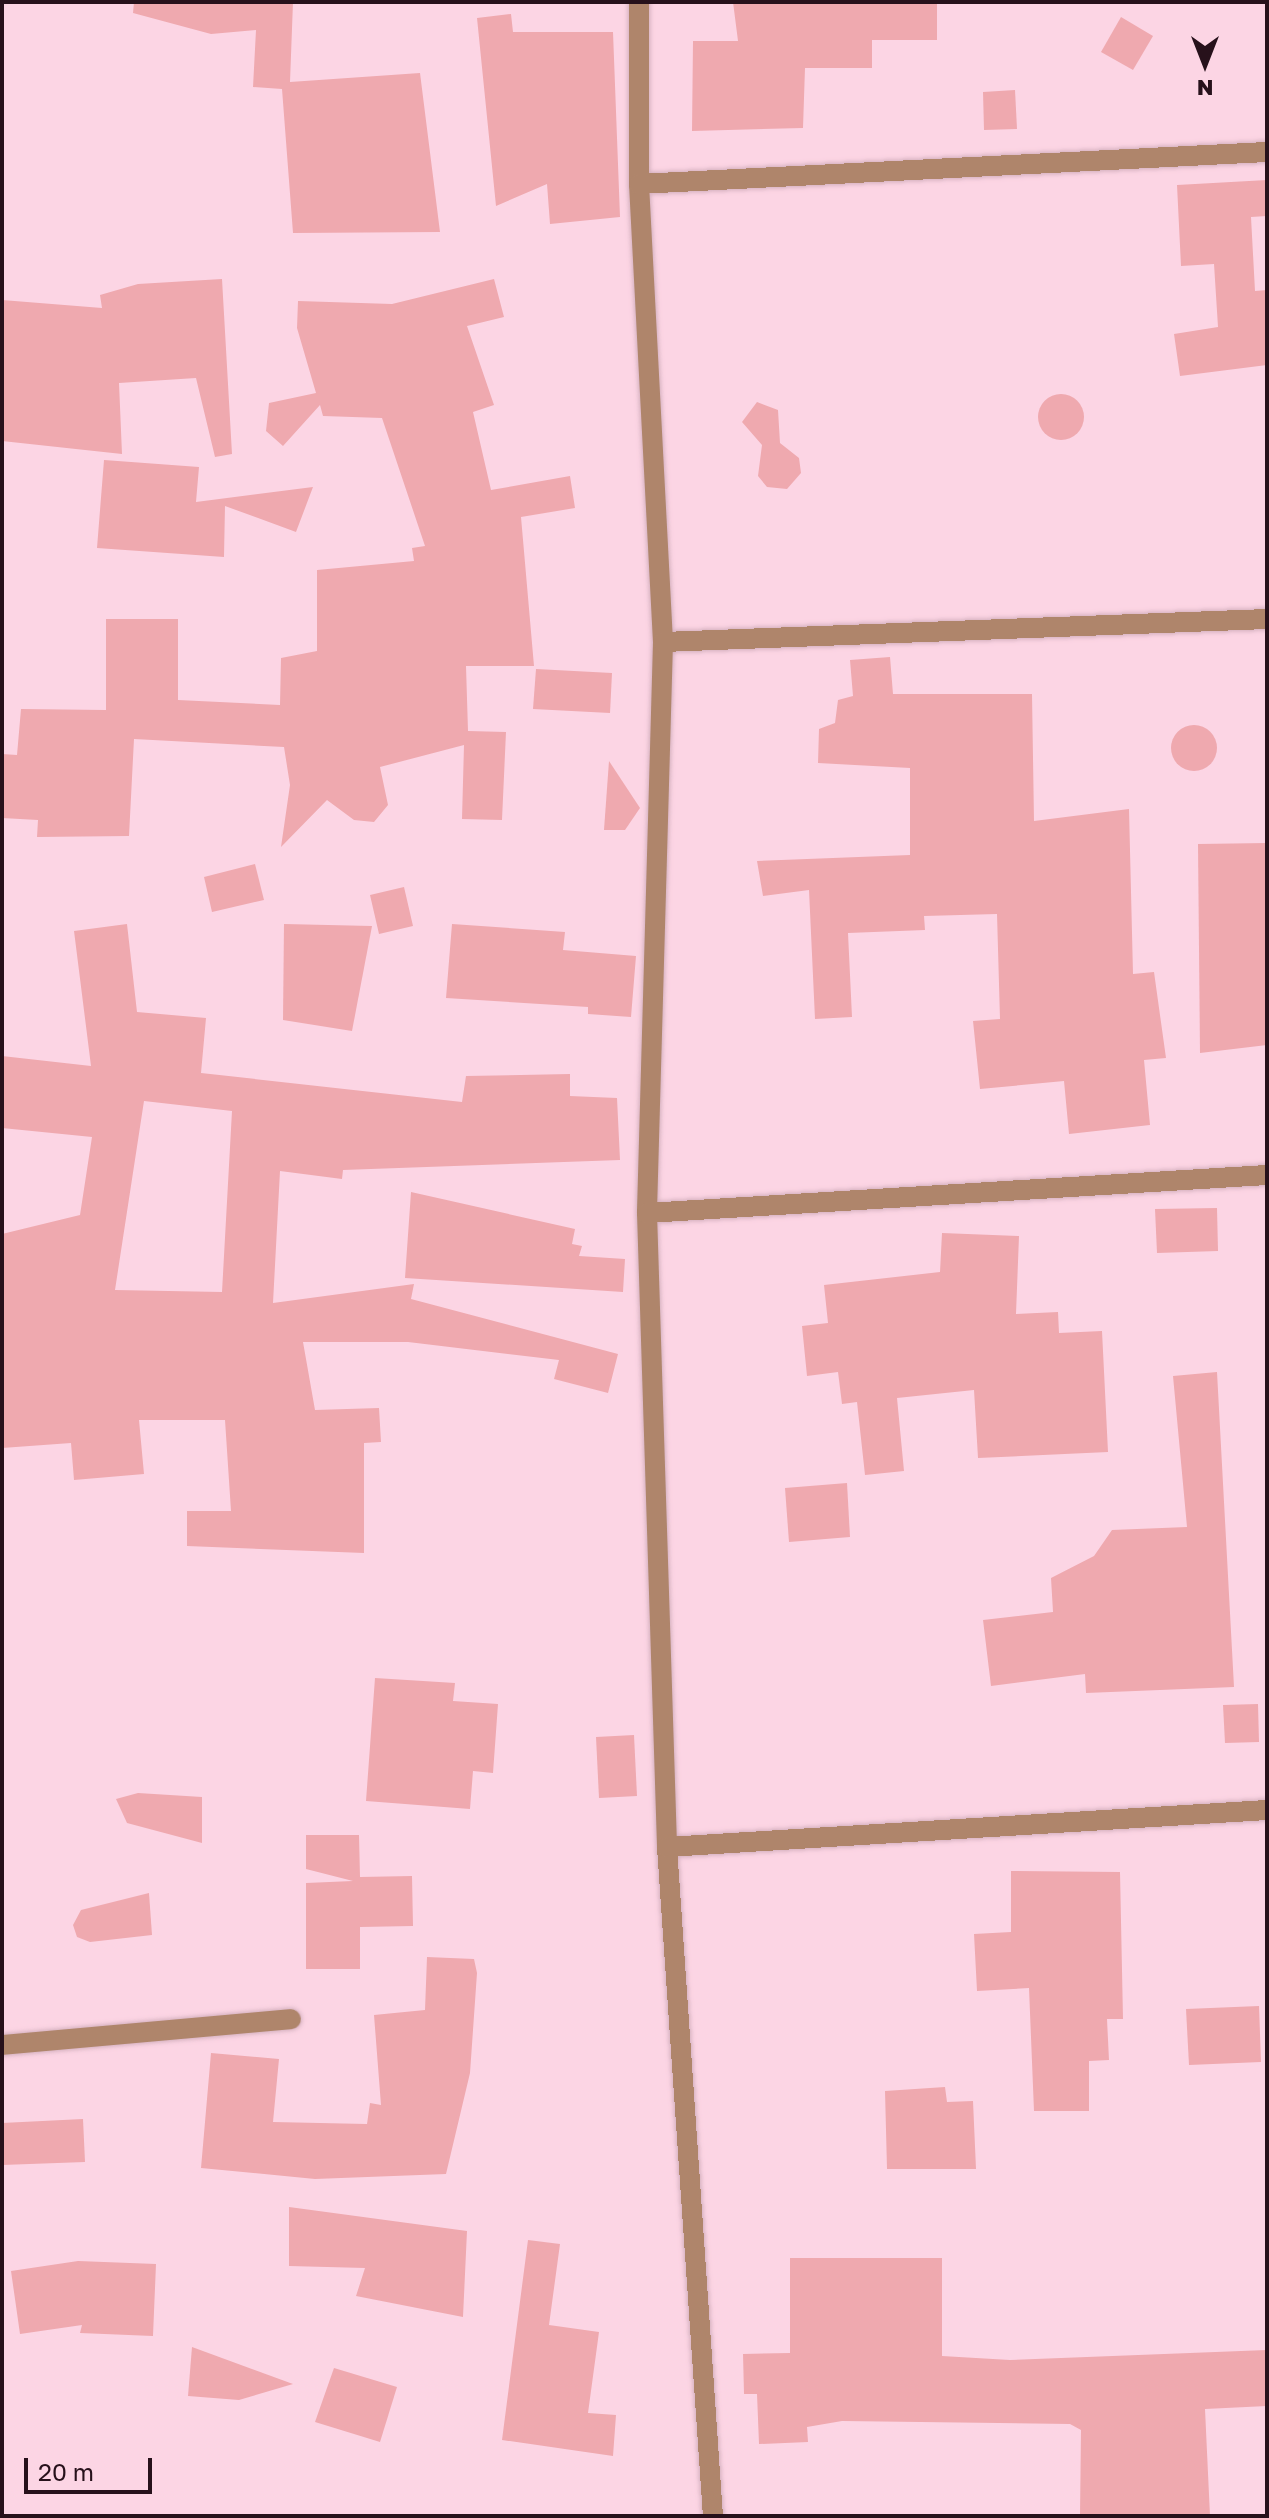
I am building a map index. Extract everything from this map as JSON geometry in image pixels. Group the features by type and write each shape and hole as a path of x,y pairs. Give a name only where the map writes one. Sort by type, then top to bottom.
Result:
{"street":[{"path":"639,2 639,184 663,642 647,1213 667,1847 713,2516"},
{"path":"639,184 1267,152"},
{"path":"663,642 1267,619"},
{"path":"647,1213 1267,1175"},
{"path":"667,1847 1267,1810"},
{"path":"2,2045 291,2019"}],"building":[{"path":"134,2 293,2 290,82 420,73 440,232 293,233 282,89 253,87 256,30 211,34 133,13"},
{"path":"733,2 937,2 937,40 872,40 872,68 805,68 803,128 692,131 693,41 738,41"},
{"path":"511,14 513,32 613,32 620,217 550,224 547,184 496,206 477,18"},
{"path":"1121,17 1153,36 1133,70 1101,52"},
{"path":"1015,90 1017,129 984,130 983,92"},
{"path":"1267,180 1267,216 1251,217 1255,291 1267,290 1267,365 1180,376 1174,334 1218,327 1214,264 1181,266 1177,185"},
{"path":"222,279 232,454 215,457 196,378 119,383 122,454 2,441 2,300 102,308 100,295 138,284"},
{"path":"494,279 504,317 467,326 494,405 473,412 491,490 570,476 575,508 521,517 534,666 466,666 468,731 506,732 502,820 462,819 464,745 380,767 388,805 374,822 354,820 327,800 281,847 290,785 284,747 134,739 129,836 37,837 38,820 2,818 2,754 17,755 21,709 106,710 106,619 178,619 178,700 280,705 281,658 317,651 317,570 414,561 412,548 425,546 382,418 323,416 320,405 283,446 266,431 269,403 316,393 297,328 298,301 392,304"},
{"path":"1061,394 1078,400 1084,417 1078,434 1061,440 1044,434 1038,417 1044,400"},
{"path":"757,402 778,410 780,443 799,458 801,473 787,489 767,487 758,476 762,445 742,422"},
{"path":"104,460 199,467 196,502 313,487 296,532 225,506 224,557 97,548"},
{"path":"890,657 893,694 1032,694 1034,821 1129,809 1133,974 1154,972 1166,1058 1144,1060 1150,1125 1069,1134 1064,1081 980,1089 973,1021 1000,1019 997,914 924,916 925,930 848,933 852,1017 815,1019 809,890 763,896 757,861 910,855 910,768 818,763 819,729 835,723 838,700 853,696 850,660"},
{"path":"536,669 612,673 610,713 533,709"},
{"path":"1194,725 1211,731 1217,748 1211,765 1194,771 1177,765 1171,748 1177,731"},
{"path":"609,761 640,808 625,830 604,830"},
{"path":"1267,843 1267,1045 1200,1053 1198,844"},
{"path":"255,864 264,900 212,912 204,877"},
{"path":"404,887 413,926 379,934 370,895"},
{"path":"127,924 137,1012 206,1018 201,1073 462,1102 466,1076 570,1074 570,1096 617,1098 620,1160 343,1170 342,1179 280,1171 273,1303 414,1284 411,1299 618,1354 608,1393 554,1379 559,1360 408,1342 303,1342 315,1410 379,1408 381,1442 364,1443 364,1553 187,1546 187,1511 231,1511 225,1420 139,1420 144,1474 74,1480 71,1443 2,1448 2,1234 80,1215 92,1137 2,1128 2,1056 91,1066 74,931","holes":["144,1101 232,1111 222,1292 115,1290"]},
{"path":"284,924 372,926 352,1031 283,1020"},
{"path":"452,924 565,932 563,950 636,956 631,1017 588,1014 588,1007 446,998"},
{"path":"411,1192 575,1229 572,1244 582,1246 579,1256 625,1259 623,1292 405,1278"},
{"path":"1217,1208 1218,1251 1157,1253 1155,1209"},
{"path":"942,1233 1019,1236 1016,1314 1058,1312 1059,1333 1102,1331 1108,1452 978,1458 974,1390 897,1398 904,1471 865,1475 857,1402 842,1404 838,1372 807,1376 802,1326 828,1323 824,1285 940,1272"},
{"path":"1217,1372 1234,1687 1086,1693 1085,1674 991,1686 983,1620 1053,1612 1051,1578 1094,1556 1112,1530 1187,1527 1173,1376"},
{"path":"847,1483 850,1537 789,1542 785,1488"},
{"path":"375,1678 455,1683 453,1701 498,1704 493,1773 473,1771 470,1809 366,1801"},
{"path":"1258,1704 1259,1742 1225,1743 1223,1705"},
{"path":"634,1735 637,1796 599,1798 596,1737"},
{"path":"138,1793 202,1797 202,1843 127,1823 116,1799"},
{"path":"306,1835 359,1835 360,1877 412,1876 413,1926 360,1927 360,1969 306,1969 306,1883 353,1881 306,1869"},
{"path":"1011,1871 1120,1872 1123,2019 1107,2019 1109,2060 1089,2061 1089,2111 1034,2111 1029,1988 977,1991 974,1934 1011,1932"},
{"path":"149,1893 152,1935 90,1942 77,1937 73,1925 81,1910"},
{"path":"427,1957 474,1959 477,1973 470,2073 446,2174 315,2179 201,2168 211,2053 279,2059 273,2122 367,2124 370,2103 381,2105 374,2015 425,2010"},
{"path":"1259,2006 1261,2062 1189,2065 1186,2009"},
{"path":"945,2087 947,2102 973,2101 976,2169 887,2169 885,2091"},
{"path":"83,2119 85,2162 2,2165 2,2123"},
{"path":"289,2207 467,2231 463,2317 356,2296 365,2268 289,2266"},
{"path":"528,2240 560,2244 549,2325 599,2332 588,2413 616,2415 613,2456 502,2440"},
{"path":"790,2258 942,2258 942,2356 1010,2360 1267,2350 1267,2406 1205,2409 1210,2516 1080,2516 1081,2430 1070,2424 842,2421 807,2427 808,2442 759,2444 757,2394 744,2394 743,2354 790,2353"},
{"path":"78,2261 156,2264 153,2336 80,2333 82,2325 20,2334 11,2271"},
{"path":"192,2347 293,2384 239,2400 188,2396"},
{"path":"334,2368 397,2387 380,2442 315,2422"}]}
